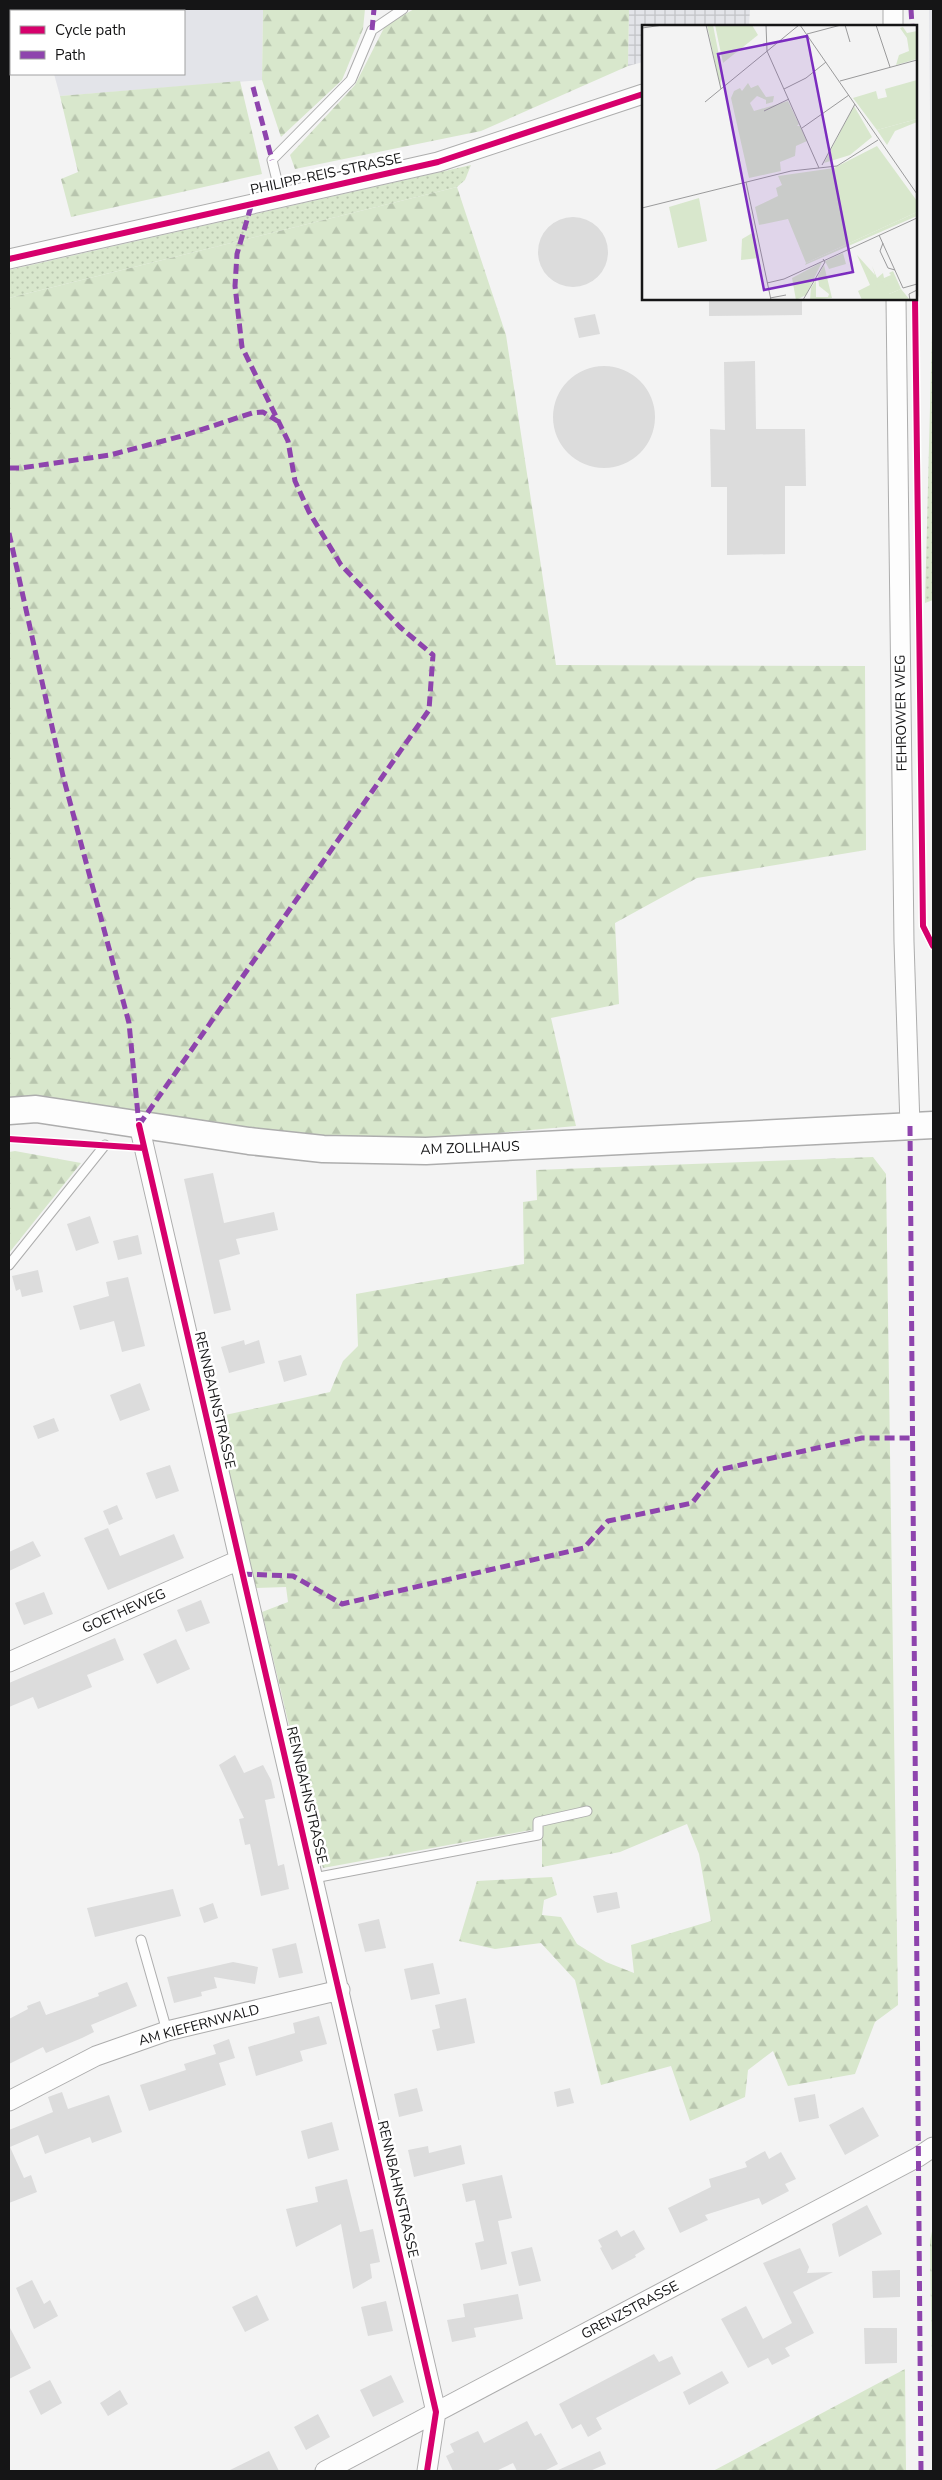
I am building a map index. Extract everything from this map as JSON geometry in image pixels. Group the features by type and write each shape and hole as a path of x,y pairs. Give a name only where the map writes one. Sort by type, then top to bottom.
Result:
{"street":[{"path":"893,9 893,25"},
{"name":"PHILIPP-REIS-STRASSE","path":"9,259 438,162 642,94"},
{"name":"FEHROWER WEG","path":"896,300 904,942 921,1126"},
{"name":"AM ZOLLHAUS","path":"9,1110 36,1109 139,1125 323,1149 426,1151 921,1126"},
{"name":"RENNBAHNSTRASSE","path":"139,1125 436,2412 427,2471"},
{"name":"GOETHEWEG","path":"9,1662 239,1560"},
{"name":"AM KIEFERNWALD","path":"9,2101 96,2056 167,2031 340,1990"},
{"name":"GRENZSTRASSE","path":"325,2471 918,2157 933,2147"}],"lane":[{"path":"281,197 272,160 351,80 372,30 403,9"},
{"path":"9,1265 105,1145"},
{"path":"314,1878 538,1836 538,1822 587,1811"},
{"path":"141,1940 167,2031"}],"shaded area":[{"path":"263,9 262,80 60,96 54,75 185,75 185,10 38,10"},
{"path":"629,9 750,9 749,25 642,25 642,62 628,66"},
{"path":"929,9 933,9 933,328 932,328"}],"green space":[{"path":"263,9 365,9 363,29 342,80 281,137 262,80"},
{"path":"414,9 629,9 628,66 481,131 295,169 290,155 355,85 385,26"},
{"path":"240,81 262,174 71,217 61,179 78,172 60,96"},
{"path":"471,165 465,180 457,187 9,298 9,270"},
{"path":"457,187 506,335 556,665 865,666 866,850 697,878 615,923 619,1004 551,1018 576,1126 409,1141 275,1134 9,1099 9,298"},
{"path":"932,328 933,600 925,603"},
{"path":"15,1151 81,1163 9,1253 9,1152"},
{"path":"873,1157 886,1174 898,2005 875,2022 855,2074 788,2086 773,2051 748,2070 745,2097 690,2121 671,2066 601,2085 575,1980 541,1943 495,1949 459,1941 477,1881 552,1877 557,1895 544,1900 542,1915 561,1917 577,1944 606,1962 634,1973 631,1945 711,1921 699,1854 687,1824 620,1852 542,1867 542,1828 323,1868 262,1612 288,1602 286,1587 256,1588 216,1417 330,1392 343,1361 358,1346 356,1294 524,1264 523,1202 537,1200 536,1170"},
{"path":"933,2226 933,2448 930,2241"},
{"path":"905,2369 906,2471 713,2471"}],"building":[{"path":"580,217 593,223 602,232 606,238 608,252 606,266 598,277 587,285 566,287 559,285 548,277 540,266 538,245 540,238 548,227 559,219"},
{"path":"709,300 802,300 802,315 709,316"},
{"path":"595,314 600,334 579,338 574,318"},
{"path":"755,361 756,429 805,429 806,486 785,486 785,554 727,555 727,487 711,487 710,429 725,430 724,362"},
{"path":"604,366 623,370 640,381 651,398 655,417 651,436 640,453 623,464 604,468 585,464 568,453 557,436 553,417 557,398 568,381 585,370"},
{"path":"213,1173 224,1223 274,1212 278,1230 236,1239 240,1254 219,1260 231,1310 214,1314 184,1179"},
{"path":"90,1216 99,1243 76,1251 67,1224"},
{"path":"138,1235 142,1254 118,1260 113,1241"},
{"path":"38,1270 43,1292 22,1297 20,1289 16,1291 12,1276"},
{"path":"128,1277 145,1346 122,1352 114,1321 80,1330 73,1306 109,1296 106,1282"},
{"path":"244,1340 245,1345 259,1340 265,1363 229,1373 221,1347"},
{"path":"301,1355 307,1375 284,1382 278,1361"},
{"path":"140,1383 150,1410 120,1421 110,1395"},
{"path":"54,1418 59,1431 38,1439 33,1426"},
{"path":"170,1465 179,1491 156,1499 146,1473"},
{"path":"117,1505 123,1519 109,1525 103,1511"},
{"path":"108,1528 120,1556 174,1534 184,1558 108,1590 84,1538"},
{"path":"33,1541 41,1556 9,1571 9,1552"},
{"path":"44,1592 53,1614 24,1625 15,1603"},
{"path":"201,1600 210,1623 186,1632 177,1610"},
{"path":"115,1638 124,1660 87,1675 92,1687 38,1709 33,1697 9,1707 9,1683"},
{"path":"176,1639 190,1669 157,1684 143,1654"},
{"path":"235,1755 244,1773 263,1765 271,1780 275,1798 265,1800 278,1866 284,1864 289,1889 261,1896 250,1844 245,1845 239,1819 244,1818 219,1765"},
{"path":"173,1889 181,1916 95,1937 87,1908"},
{"path":"617,1892 620,1908 597,1913 593,1896"},
{"path":"213,1903 218,1918 204,1923 199,1908"},
{"path":"379,1919 386,1948 365,1952 358,1924"},
{"path":"296,1943 303,1973 279,1978 272,1949"},
{"path":"233,1962 258,1967 255,1984 214,1977 217,1988 201,1992 202,1996 174,2003 167,1977"},
{"path":"433,1963 440,1994 411,2000 404,1969"},
{"path":"127,1982 137,2006 91,2025 94,2032 82,2038 46,2053 43,2047 9,2064 9,2019 28,2009 27,2006 40,2001 46,2015 99,1996 98,1993"},
{"path":"466,1998 475,2043 437,2051 432,2030 440,2028 435,2005"},
{"path":"319,2016 327,2044 300,2051 303,2061 256,2076 248,2047 295,2033 293,2023"},
{"path":"229,2039 235,2058 219,2063 226,2085 149,2111 140,2085 186,2070 184,2064 216,2054 213,2045"},
{"path":"417,2088 423,2111 399,2117 394,2094"},
{"path":"570,2088 574,2103 557,2107 554,2092"},
{"path":"62,2092 68,2109 109,2095 122,2132 92,2143 90,2137 45,2154 38,2135 10,2147 24,2178 31,2175 37,2192 9,2203 9,2130 53,2112 48,2097"},
{"path":"815,2094 819,2118 799,2122 794,2098"},
{"path":"863,2107 879,2136 845,2155 829,2125"},
{"path":"332,2122 339,2150 308,2159 301,2131"},
{"path":"461,2145 465,2164 414,2177 408,2150 428,2146 429,2153"},
{"path":"765,2151 769,2159 781,2152 796,2179 785,2184 789,2191 762,2205 759,2198 705,2215 708,2220 680,2233 668,2208 711,2187 709,2179 747,2167 745,2162"},
{"path":"502,2175 512,2218 498,2221 507,2264 481,2270 475,2243 484,2241 475,2200 466,2202 462,2184"},
{"path":"347,2179 360,2232 373,2229 380,2262 370,2264 372,2278 353,2289 341,2224 296,2247 286,2209 318,2202 315,2187"},
{"path":"867,2205 882,2234 839,2257 832,2224"},
{"path":"617,2230 621,2237 634,2230 645,2249 635,2255 636,2257 612,2270 600,2248 602,2247 598,2240"},
{"path":"532,2247 541,2281 519,2286 511,2252"},
{"path":"800,2248 809,2267 807,2273 833,2272 793,2292 814,2333 785,2348 790,2356 772,2365 768,2358 748,2368 721,2319 746,2306 763,2339 792,2323 763,2263"},
{"path":"900,2270 900,2297 873,2298 872,2271"},
{"path":"32,2280 44,2304 50,2300 58,2316 34,2329 16,2288"},
{"path":"518,2294 523,2319 474,2328 476,2337 452,2342 447,2320 465,2317 463,2304"},
{"path":"257,2295 269,2320 245,2332 232,2307"},
{"path":"386,2301 393,2331 368,2336 361,2307"},
{"path":"9,2326 31,2368 9,2379"},
{"path":"864,2328 897,2328 897,2363 865,2364"},
{"path":"654,2354 659,2362 672,2356 681,2374 596,2418 602,2429 588,2437 581,2424 572,2429 559,2404"},
{"path":"722,2371 729,2383 689,2405 683,2392"},
{"path":"391,2375 404,2402 373,2417 360,2390"},
{"path":"50,2380 62,2403 41,2415 29,2391"},
{"path":"120,2390 128,2404 108,2416 100,2403"},
{"path":"318,2414 330,2437 306,2450 294,2427"},
{"path":"527,2421 535,2436 541,2433 558,2464 544,2471 517,2471 513,2463 496,2471 453,2471 446,2456 454,2452 450,2444 478,2431 484,2443"},
{"path":"269,2451 279,2471 228,2471"},
{"path":"600,2451 606,2464 590,2471 556,2471"}],"marked path":[{"path":"372,30 374,9"},
{"path":"911,9 912,25"},
{"path":"253,87 272,160"},
{"path":"139,1125 429,710 433,655 400,627 341,565 309,512 295,481 288,441 242,347 235,286 237,254 252,203"},
{"path":"9,468 21,468 110,455 182,436 252,413 263,412 279,422"},
{"path":"9,533 63,776 129,1023 139,1125"},
{"path":"910,1126 921,2471"},
{"path":"242,1574 293,1576 342,1604 584,1548 608,1521 692,1503 718,1470 862,1438 912,1438"}],"cycle path":[{"path":"9,259 438,162 642,94"},
{"path":"915,300 923,926 933,946"},
{"path":"139,1125 436,2412 427,2471"},
{"path":"9,1139 144,1148"}]}
